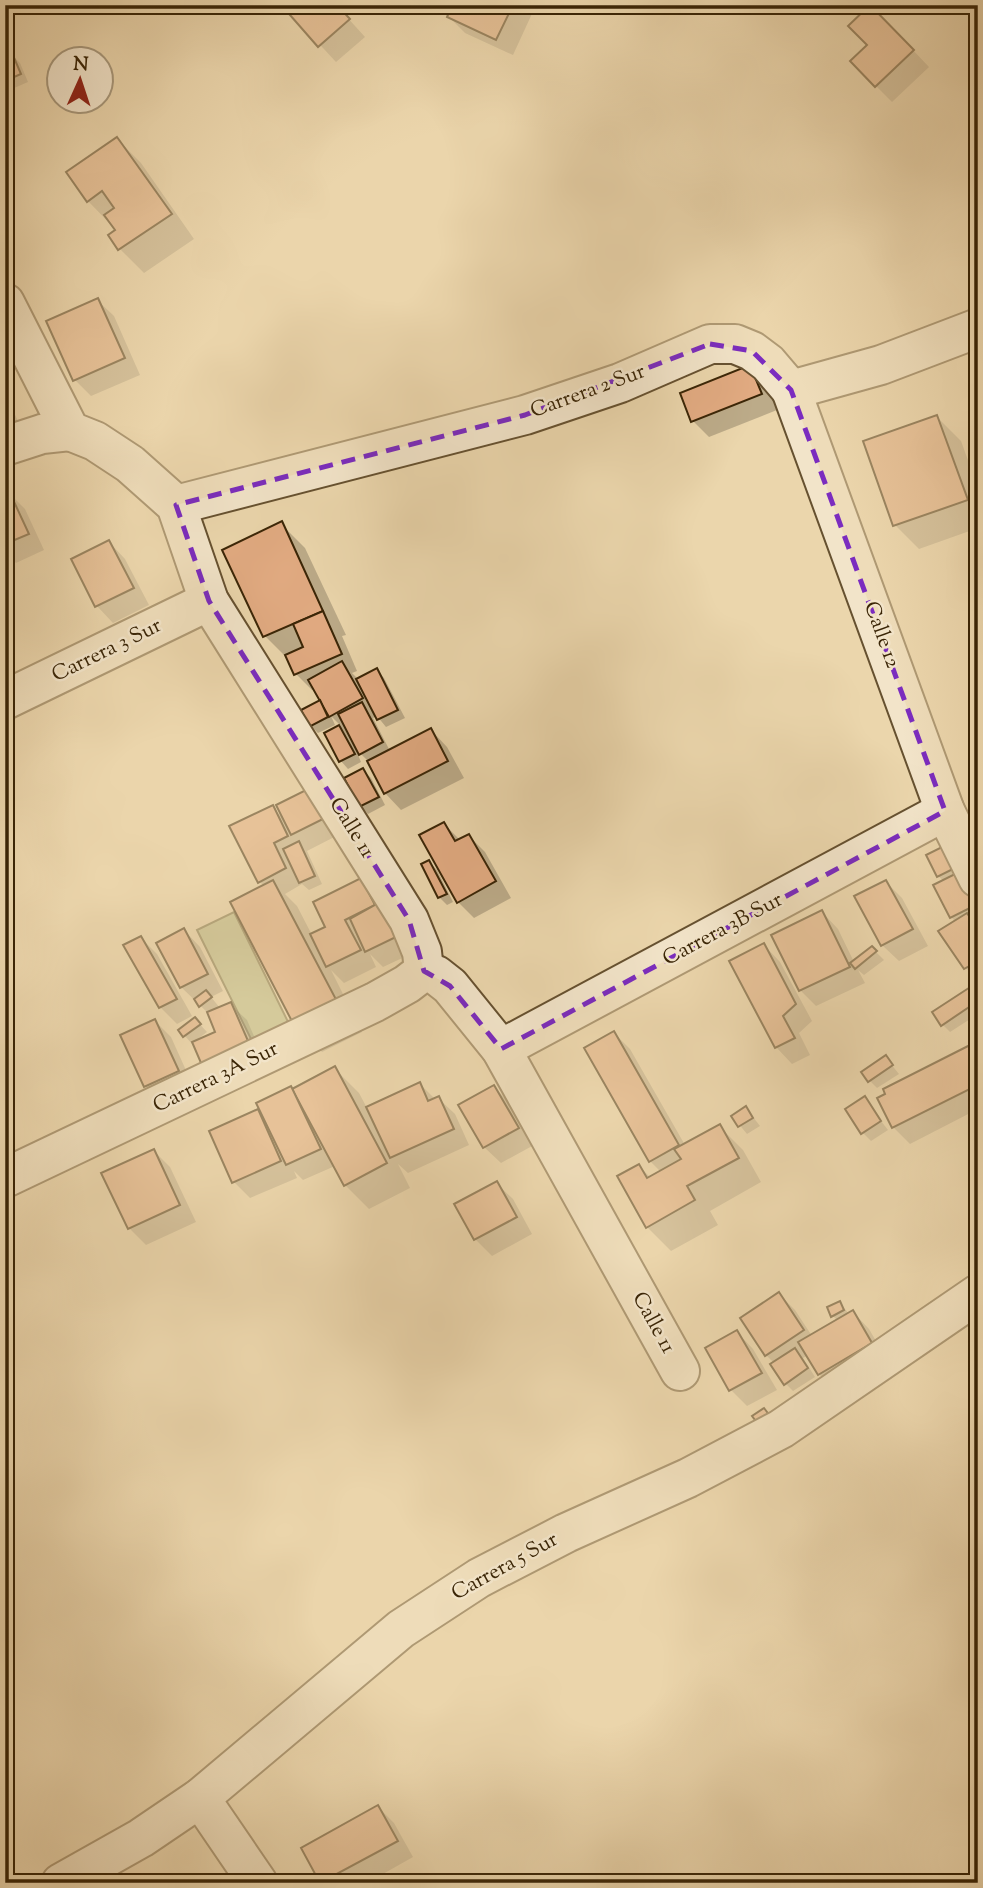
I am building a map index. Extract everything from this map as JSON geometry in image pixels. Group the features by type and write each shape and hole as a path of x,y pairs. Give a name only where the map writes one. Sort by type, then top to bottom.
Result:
{"street":[{"path":"5,303 70,431"},
{"path":"791,390 881,365 978,328"},
{"name":"Carrera 2 Sur","path":"177,505 524,415 620,383 710,344 734,344 752,351 768,363 791,390"},
{"name":"Calle 12","path":"791,390 945,811 978,878"},
{"path":"5,446 42,434 70,431 94,441 130,464 177,505"},
{"name":"Calle 11","path":"177,505 209,601 410,920 422,952 424,971 436,975 450,986 501,1048 680,1371"},
{"name":"Carrera 3 Sur","path":"5,700 209,601"},
{"name":"Carrera 3B Sur","path":"501,1048 945,811"},
{"name":"Carrera 3A Sur","path":"5,1178 374,1002 424,971"},
{"name":"Carrera 5 Sur","path":"61,1883 141,1838 200,1797 401,1629 479,1578 553,1539 688,1478 781,1429 978,1294"},
{"path":"200,1797 257,1883"}],"highlighted area":[{"path":"710,344 752,351 791,390 945,811 501,1049 450,986 424,971 409,920 209,601 176,505 525,415"}],"green space":[{"path":"234,912 293,1032 256,1049 197,930"}],"building":[{"path":"337,5 350,19 318,47 283,7"},
{"path":"452,5 513,5 496,40 447,17"},
{"path":"870,5 914,50 875,87 850,61 867,45 848,26"},
{"path":"12,53 21,74 5,81 5,56"},
{"path":"117,137 172,214 118,250 108,235 115,230 104,215 114,208 102,191 87,202 66,172"},
{"path":"98,298 125,358 73,381 46,321"},
{"path":"750,365 762,394 691,422 680,393"},
{"path":"937,415 968,500 893,526 863,441"},
{"path":"9,491 29,534 5,544 5,492"},
{"path":"282,521 323,611 263,637 222,550"},
{"path":"109,540 134,588 95,607 71,559"},
{"path":"323,611 342,654 294,675 285,655 303,647 293,624"},
{"path":"342,661 363,698 329,717 308,680"},
{"path":"377,668 398,710 377,720 356,679"},
{"path":"320,700 328,717 309,727 301,710"},
{"path":"362,702 383,742 359,755 338,714"},
{"path":"339,725 355,754 339,762 324,733"},
{"path":"431,728 448,761 384,794 367,761"},
{"path":"363,768 379,797 359,807 344,778"},
{"path":"316,785 331,815 291,835 276,805"},
{"path":"273,805 288,836 274,843 286,868 258,883 229,826"},
{"path":"444,822 455,841 469,834 496,881 457,903 419,835"},
{"path":"299,841 315,876 299,883 283,849"},
{"path":"942,847 953,869 937,877 926,855"},
{"path":"429,860 447,894 438,898 421,864"},
{"path":"961,871 978,904 950,918 933,885"},
{"path":"361,878 375,905 345,920 361,950 326,967 310,934 325,927 313,902"},
{"path":"273,880 340,1007 296,1029 230,902"},
{"path":"886,880 913,929 881,946 854,896"},
{"path":"383,904 398,936 365,952 350,919 375,905"},
{"path":"822,910 850,967 799,991 771,935"},
{"path":"967,913 978,930 978,961 964,969 938,931"},
{"path":"184,928 208,974 180,988 156,943"},
{"path":"141,936 177,999 159,1008 123,945"},
{"path":"764,943 796,1004 783,1016 795,1038 775,1048 729,961"},
{"path":"872,946 877,951 855,969 850,963"},
{"path":"978,982 978,1001 941,1026 932,1012"},
{"path":"206,990 212,997 199,1007 194,999"},
{"path":"231,1002 252,1050 204,1070 192,1042 215,1032 207,1012"},
{"path":"195,1017 201,1024 183,1037 178,1030"},
{"path":"155,1019 179,1071 144,1087 120,1035"},
{"path":"614,1031 679,1145 649,1162 584,1048"},
{"path":"978,1041 978,1085 892,1128 877,1098 885,1094 883,1089"},
{"path":"886,1055 893,1065 868,1082 861,1072"},
{"path":"335,1066 387,1163 344,1186 292,1089"},
{"path":"420,1082 428,1101 439,1096 454,1129 390,1158 366,1107"},
{"path":"494,1085 519,1128 483,1148 458,1105"},
{"path":"291,1086 321,1149 286,1165 256,1103"},
{"path":"865,1096 881,1121 861,1134 845,1109"},
{"path":"746,1106 753,1118 738,1127 731,1116"},
{"path":"258,1109 281,1161 232,1183 209,1131"},
{"path":"720,1124 739,1158 687,1186 695,1200 646,1228 617,1176 639,1164 647,1178 681,1159 674,1149"},
{"path":"154,1149 180,1205 128,1229 101,1173"},
{"path":"497,1181 517,1217 474,1240 454,1204"},
{"path":"779,1292 804,1330 765,1356 740,1318"},
{"path":"840,1301 844,1310 831,1317 827,1307"},
{"path":"853,1310 872,1343 818,1375 798,1342"},
{"path":"737,1330 762,1373 729,1391 705,1348"},
{"path":"795,1348 808,1368 784,1385 770,1364"},
{"path":"764,1408 770,1416 758,1424 752,1416"},
{"path":"378,1805 398,1841 320,1883 301,1848"}]}
